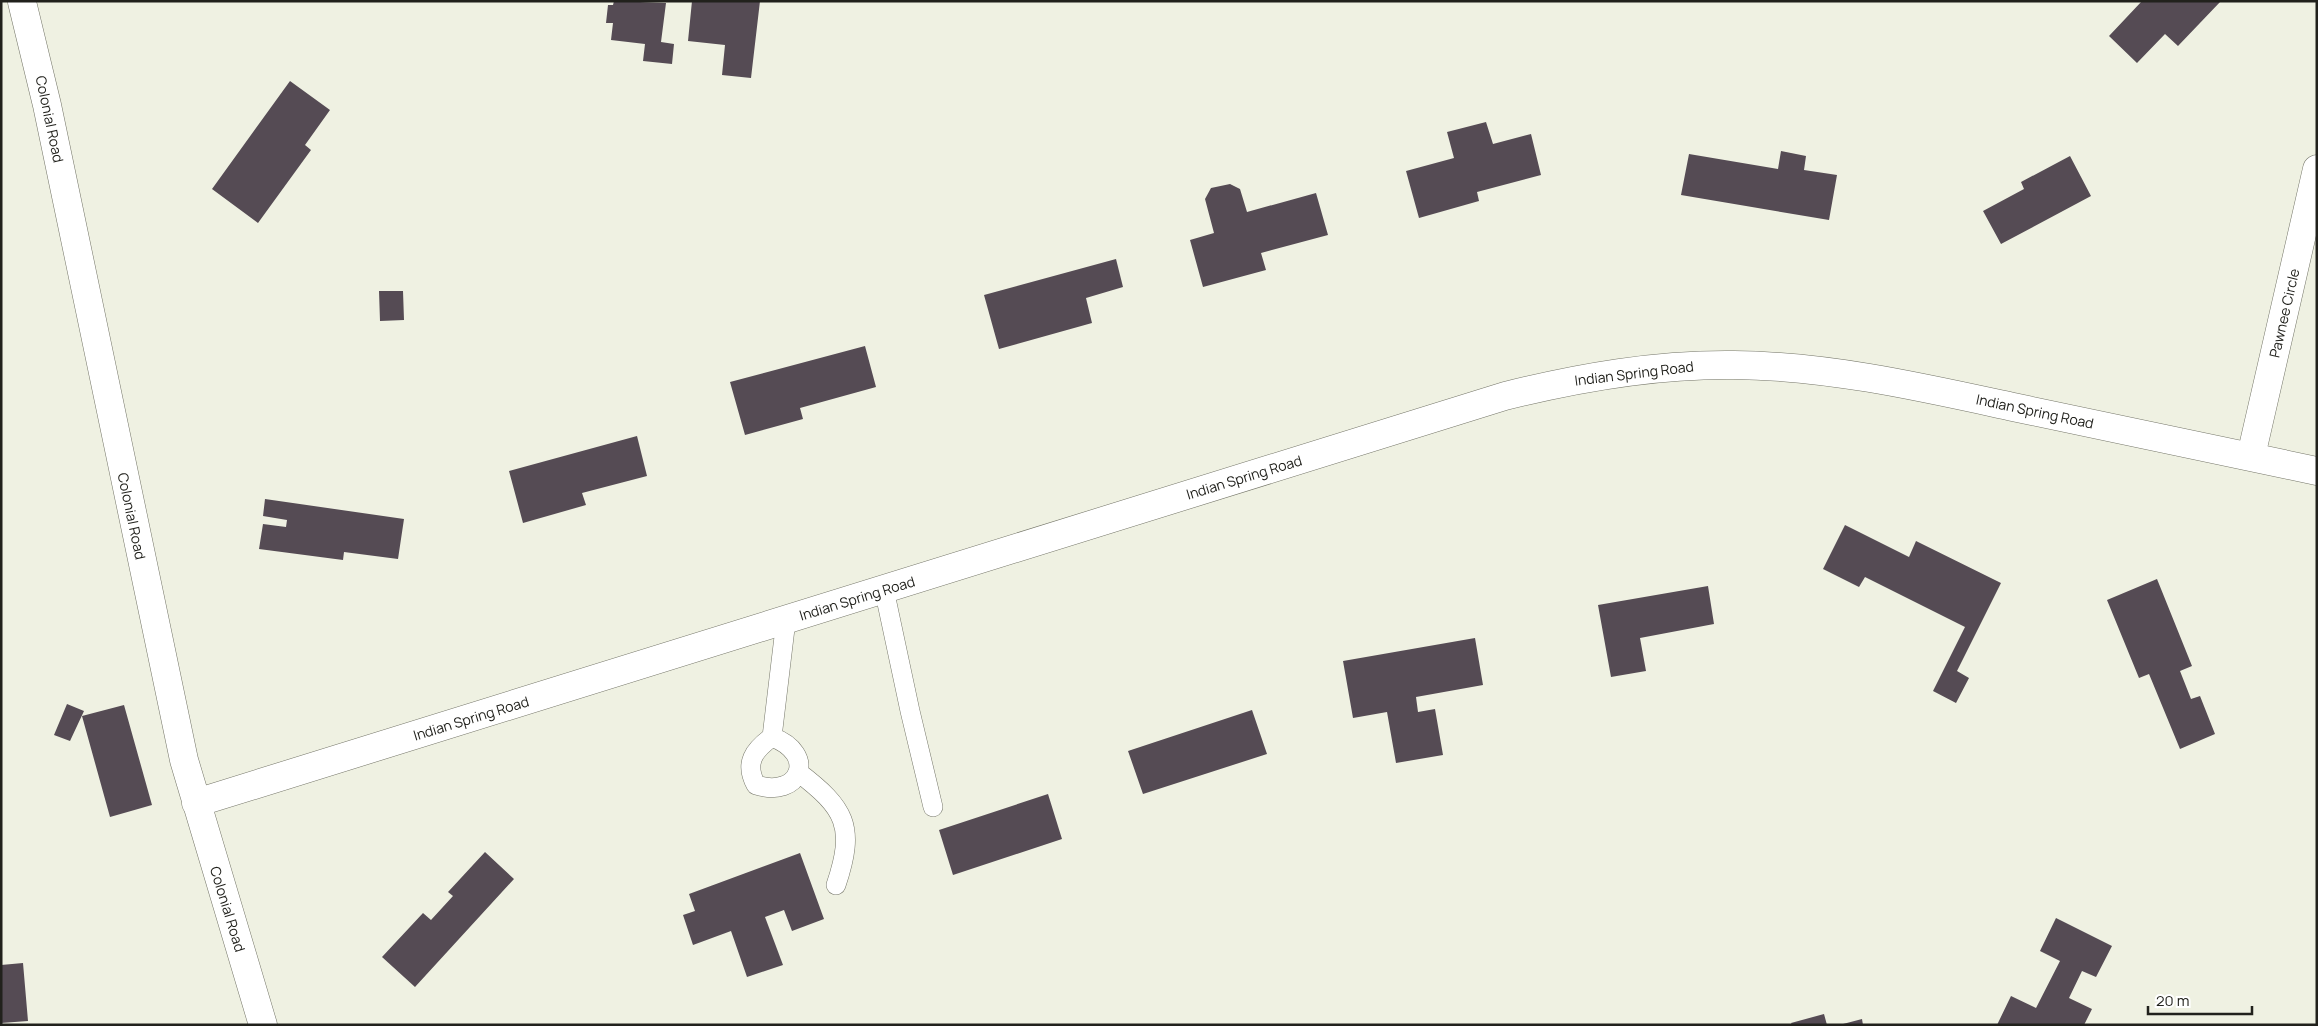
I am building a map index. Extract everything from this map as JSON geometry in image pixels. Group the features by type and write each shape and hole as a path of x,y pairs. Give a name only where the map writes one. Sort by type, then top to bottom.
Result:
{"street":[{"path":"1,8 23,1"},
{"name":"Colonial Road","path":"23,1 47,105 165,675 196,803 263,1025"},
{"name":"Pawnee Circle","path":"2251,456 2317,169"},
{"name":"Indian Spring Road","path":"196,803 1505,396 1580,378 1659,368 1735,365 1815,370 1895,382 2317,470"}],"lane":[{"path":"884,589 933,807"},
{"path":"772,737 786,742 799,760 798,772 793,781 782,787 769,789 756,785 750,775 752,759 760,746 772,737 786,620"},
{"path":"798,772 823,791 840,810 846,836 845,852 836,885"}],"building":[{"path":"614,1 666,3 661,42 674,44 672,64 643,61 645,44 611,40 613,23 606,23 608,5 613,5"},
{"path":"692,1 760,1 751,78 722,75 725,45 688,41"},
{"path":"2142,1 2221,1 2178,46 2165,34 2137,63 2109,36"},
{"path":"290,81 330,110 305,145 311,150 258,223 212,189"},
{"path":"1486,122 1493,144 1531,134 1541,175 1477,192 1479,201 1419,218 1406,171 1454,158 1447,132"},
{"path":"1781,151 1806,156 1804,170 1837,175 1829,220 1681,195 1689,154 1778,169"},
{"path":"2070,156 2091,196 2001,244 1983,211 2024,189 2021,182"},
{"path":"1230,184 1240,189 1247,212 1316,193 1328,235 1261,253 1266,270 1203,287 1190,240 1214,233 1205,199 1211,188"},
{"path":"1116,259 1123,287 1086,298 1092,323 999,349 984,295"},
{"path":"379,291 403,291 404,320 380,321"},
{"path":"865,346 876,387 800,408 803,419 745,435 730,382"},
{"path":"637,436 647,476 582,493 586,505 523,523 509,471"},
{"path":"265,499 404,519 398,559 344,552 343,560 259,549 263,524 286,527 287,520 263,516"},
{"path":"1845,525 1909,557 1916,541 2001,583 1957,671 1969,678 1956,703 1933,691 1965,627 1865,577 1859,587 1823,569"},
{"path":"2157,579 2192,666 2180,671 2191,699 2200,696 2215,734 2180,749 2149,674 2139,678 2107,600"},
{"path":"1708,586 1714,624 1640,638 1646,671 1611,677 1598,605"},
{"path":"1475,638 1483,685 1416,697 1418,712 1435,709 1443,755 1396,763 1387,712 1353,718 1343,661"},
{"path":"67,704 84,711 70,741 54,735"},
{"path":"124,705 152,805 110,817 82,716"},
{"path":"1252,710 1267,754 1143,794 1128,751"},
{"path":"1048,794 1062,839 953,875 939,830"},
{"path":"485,852 514,879 415,987 382,957 423,913 431,920 453,896 448,892"},
{"path":"800,853 824,919 792,931 784,910 765,917 783,965 747,977 731,931 693,945 683,915 695,911 689,894"},
{"path":"2056,918 2112,946 2096,977 2082,971 2069,998 2092,1009 2084,1025 1997,1025 2011,996 2036,1008 2060,961 2040,951"},
{"path":"23,963 28,1021 1,1023 1,965"},
{"path":"1824,1014 1827,1025 1792,1025 1791,1023"},
{"path":"1862,1019 1863,1025 1843,1025 1843,1024"}]}
